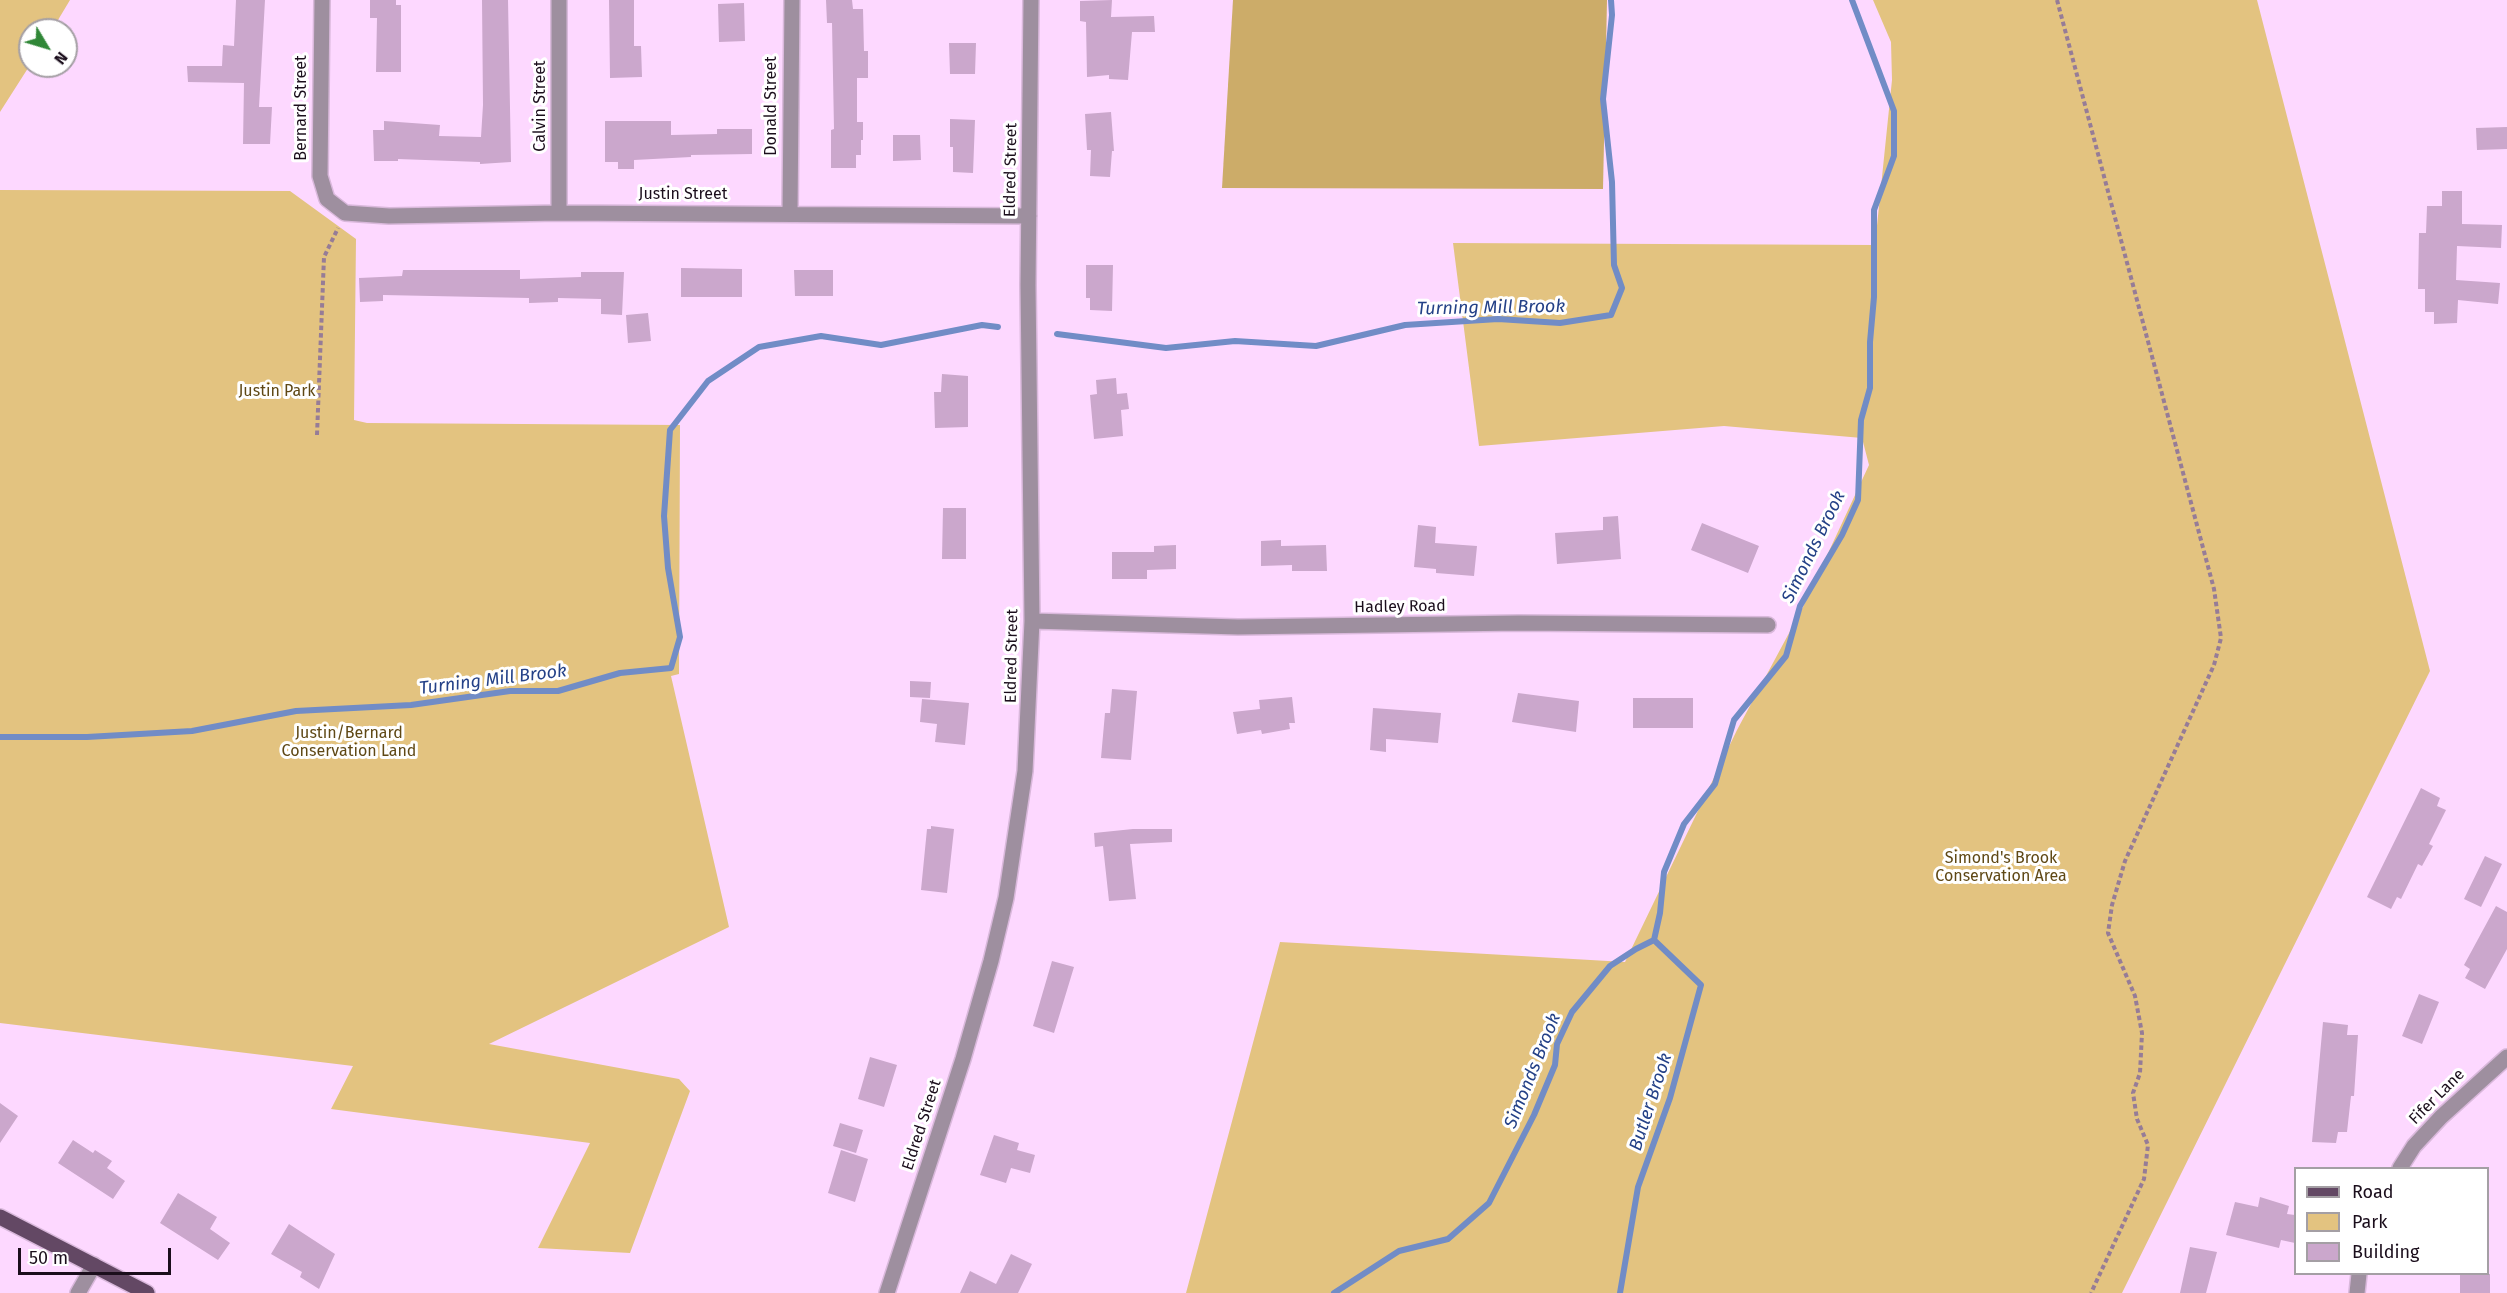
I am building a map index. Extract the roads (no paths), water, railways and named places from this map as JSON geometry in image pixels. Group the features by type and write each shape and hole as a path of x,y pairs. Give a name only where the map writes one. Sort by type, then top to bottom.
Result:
{"main road":[{"path":"0,1216 147,1293"}],"street":[{"name":"Bernard Street","path":"322,0 320,176 327,200 342,211"},
{"name":"Calvin Street","path":"559,0 559,213"},
{"name":"Donald Street","path":"790,213 792,0"},
{"name":"Eldred Street","path":"888,1293 963,1059 991,961 1006,898 1025,771 1032,621 1029,216 1031,0"},
{"name":"Justin Street","path":"342,211 389,216 559,213 1029,216"},
{"name":"Hadley Road","path":"1032,621 1238,627 1519,623 1768,625"},
{"name":"Fifer Lane","path":"2401,1167 2414,1146 2441,1117 2507,1057"},
{"path":"78,1293 94,1265"},
{"path":"2357,1293 2359,1275"}],"waterway":[{"name":"Turning Mill Brook","path":"1057,334 1166,348 1235,341 1316,346 1405,325 1498,319 1560,323 1611,315 1622,288 1614,265 1612,182 1603,99 1612,15 1611,0"},
{"name":"Simonds Brook","path":"1334,1293 1399,1251 1448,1239 1489,1203 1534,1115 1555,1065 1557,1044 1572,1012 1610,966 1654,940 1660,913 1664,872 1684,824 1715,784 1734,720 1786,656 1800,606 1842,535 1858,500 1861,420 1870,388 1870,342 1874,297 1874,210 1894,156 1894,111 1852,0"},
{"name":"Turning Mill Brook","path":"0,737 87,737 192,731 296,711 411,705 510,691 558,691 620,673 671,668 680,637 668,568 664,516 670,430 708,381 759,347 821,336 881,345 982,325 998,327"},
{"name":"Butler Brook","path":"1620,1293 1638,1187 1670,1098 1701,985 1654,940"}],"park label":[{"name":"Justin Park","path":"277,392"},
{"name":"Justin/Bernard Conservation Land","path":"349,743"},
{"name":"Simond's Brook Conservation Area","path":"2001,868"}]}
